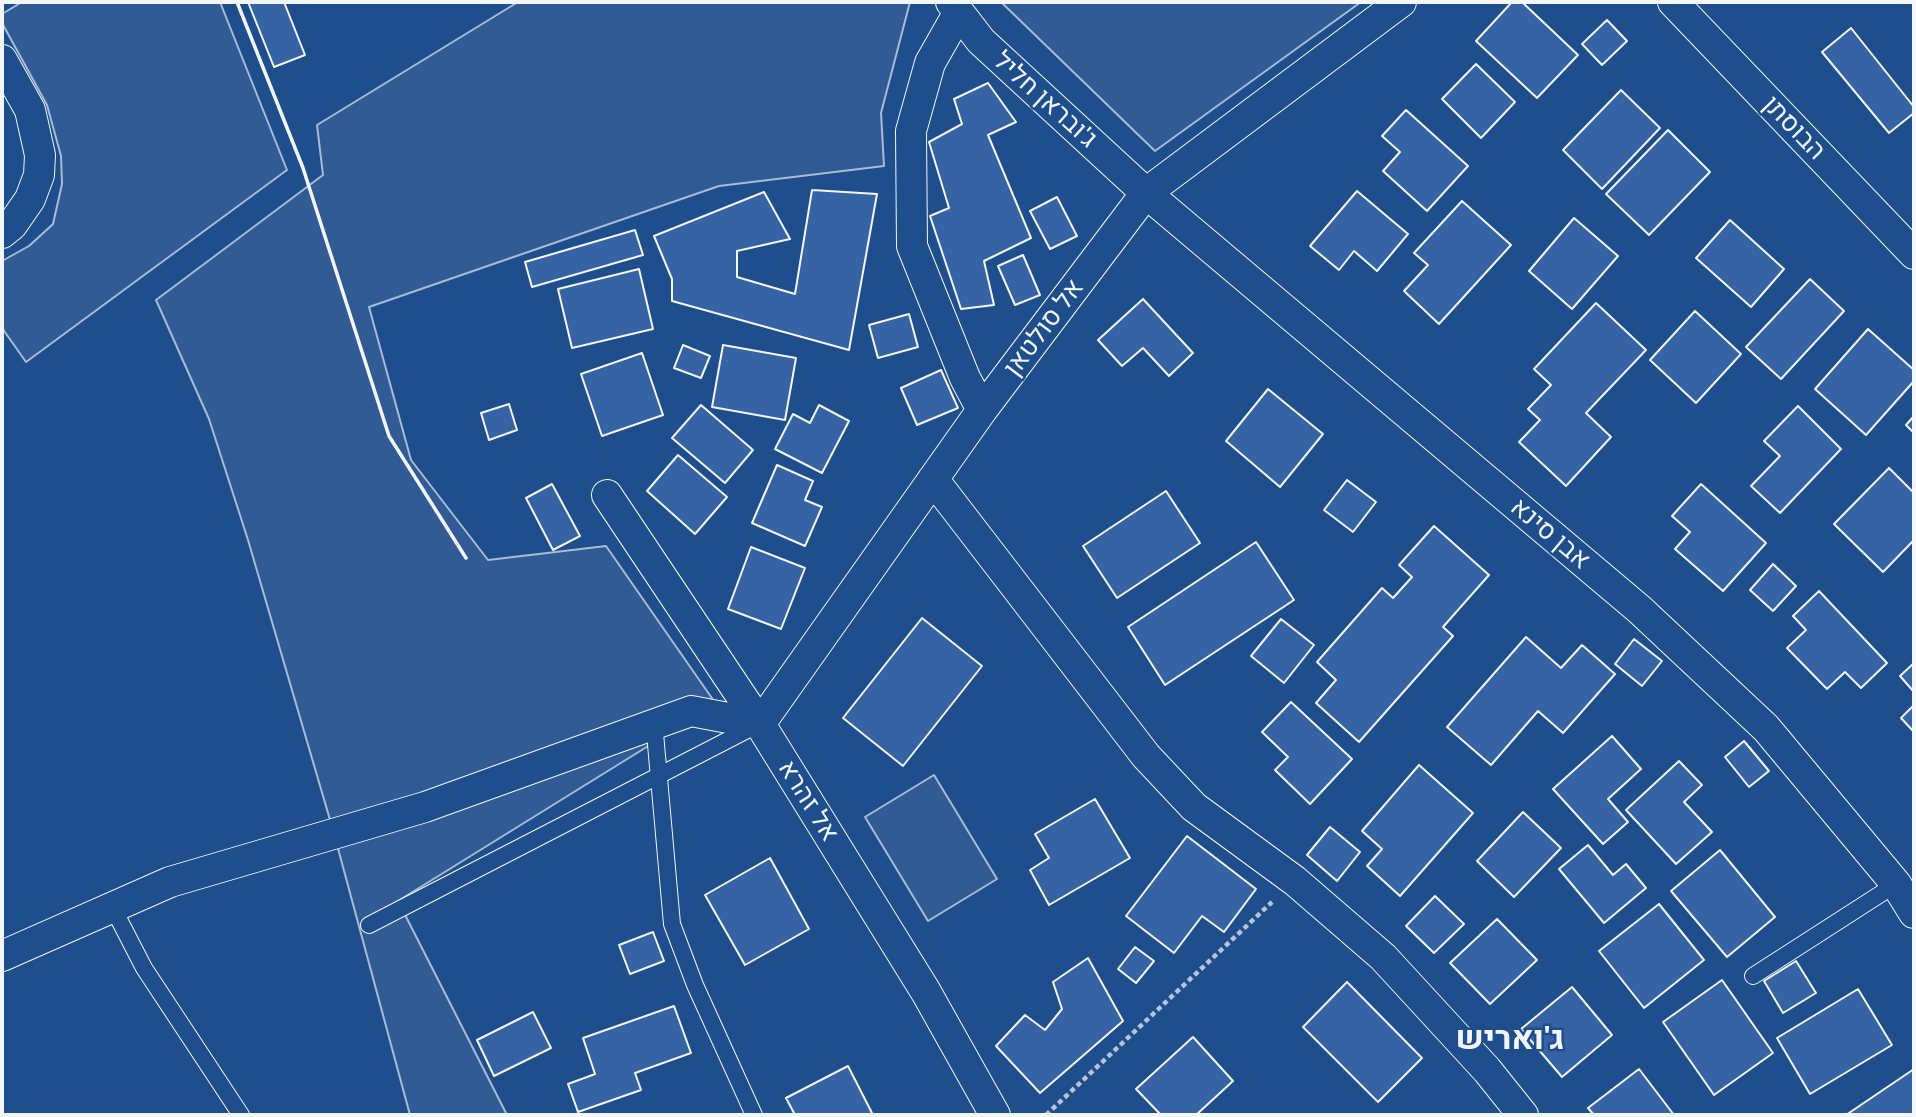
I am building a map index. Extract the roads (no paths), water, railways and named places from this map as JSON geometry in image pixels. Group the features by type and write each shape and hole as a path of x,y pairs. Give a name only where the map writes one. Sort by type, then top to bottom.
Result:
{"street":[{"name":"אל סולטאן","path":"761,723 982,410 1146,193 1401,2"},
{"name":"הבוסתן","path":"1673,2 1914,254"},
{"name":"ג'ובראן חליל","path":"955,7 981,41 1146,193"},
{"path":"955,7 930,63 911,131 912,246 965,378 982,410"},
{"path":"2,60 30,110 37,133 39,175 30,199 2,233"},
{"name":"אבן סינא","path":"1146,193 1639,609 1766,728 1896,884 1914,913"},
{"path":"933,478 1146,756 1194,807 1295,881 1383,957 1487,1070 1523,1115"},
{"name":"אל זהרא","path":"607,495 761,723 926,992 995,1115"},
{"path":"2,956 170,882 425,807 654,722 691,711 761,723"}],"lane":[{"path":"654,722 672,924 695,985 754,1115"},
{"path":"369,925 761,723"},
{"path":"1753,976 1896,884"},
{"path":"112,906 144,968 241,1115"}],"district":[{"name":"ג'ואריש","path":"1510,1039"}]}
